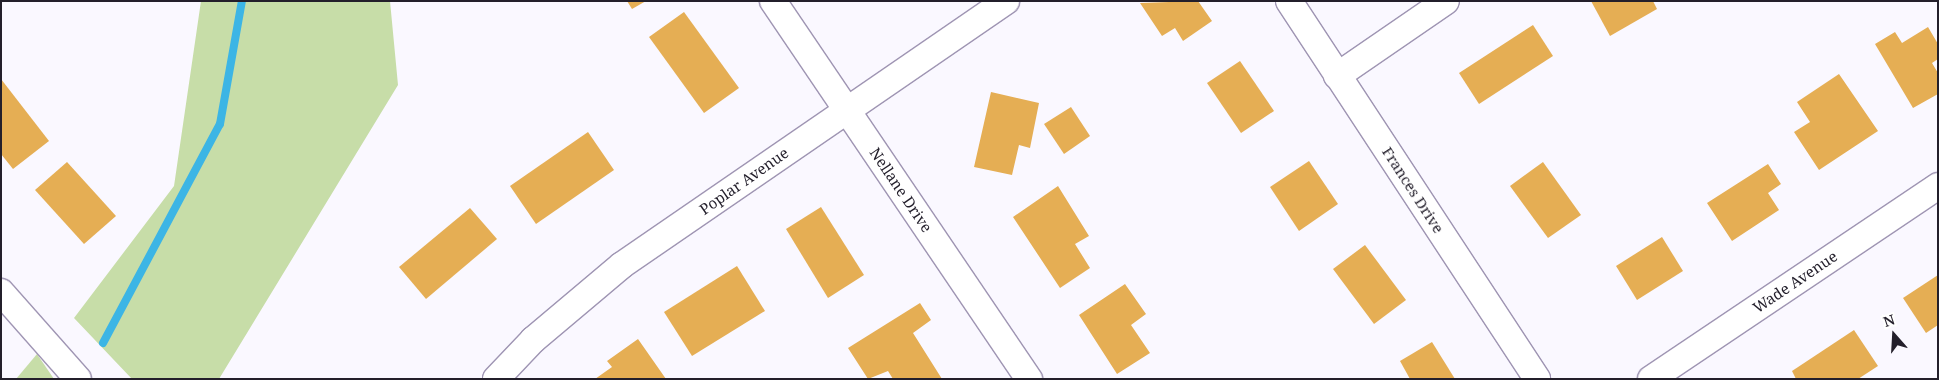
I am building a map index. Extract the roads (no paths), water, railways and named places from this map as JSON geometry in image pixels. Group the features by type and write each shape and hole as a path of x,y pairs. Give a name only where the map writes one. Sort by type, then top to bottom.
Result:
{"street":[{"name":"Nellane Drive","path":"773,1 1029,379"},
{"name":"Poplar Avenue","path":"496,379 533,340 622,265 1006,1"},
{"name":"Frances Drive","path":"1289,1 1538,379"},
{"path":"1338,76 1446,1"},
{"name":"Wade Avenue","path":"1651,379 1938,186"},
{"path":"7,308 78,379"}],"waterway":[{"path":"103,343 220,124 242,1"}]}
